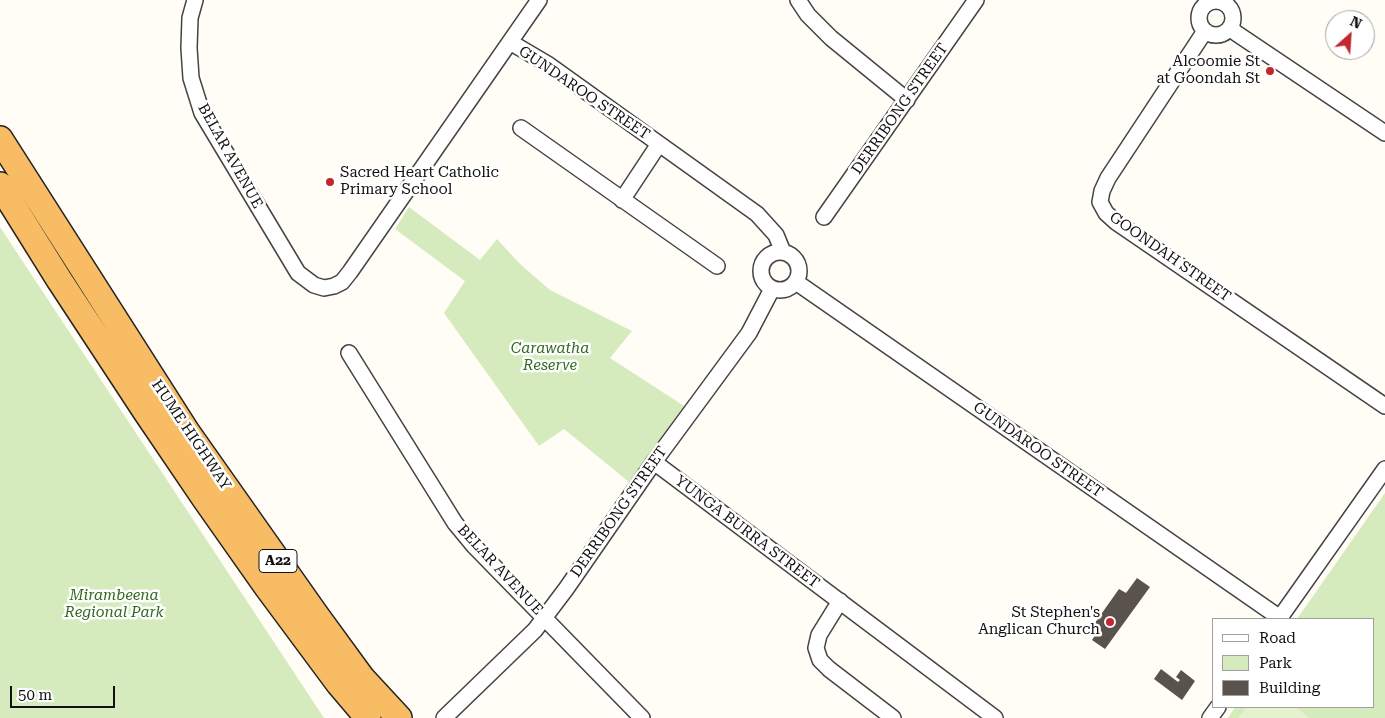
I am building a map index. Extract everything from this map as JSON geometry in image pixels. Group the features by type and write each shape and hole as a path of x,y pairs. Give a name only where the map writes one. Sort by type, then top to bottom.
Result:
{"highway":[{"name":"HUME HIGHWAY","path":"0,118 3,143 187,432 362,678 398,718"},
{"name":"HUME HIGHWAY","path":"0,185 76,306 205,498 267,587 339,684 368,718"}],"street":[{"name":"BELAR AVENUE","path":"195,0 190,18 189,48 191,78 202,113 298,273 314,285 324,288 342,282 350,272 510,42"},
{"path":"510,42 539,0"},
{"path":"798,0 808,15 831,38 907,100"},
{"name":"DERRIBONG STREET","path":"824,218 976,0"},
{"path":"1216,1 1228,2 1232,13 1230,28 1216,35 1205,31 1202,28 1196,4 1216,1"},
{"path":"1230,28 1385,133"},
{"name":"GOONDAH STREET","path":"1205,31 1108,178 1102,191 1100,202 1106,213 1116,222 1385,406"},
{"name":"GUNDAROO STREET","path":"510,42 549,65 757,214 776,235 783,252"},
{"path":"521,128 717,266"},
{"name":"GUNDAROO STREET","path":"622,200 659,144"},
{"path":"783,252 795,258 800,270 799,276 792,287 786,290 772,289 763,281 761,269 763,263 771,254 783,252"},
{"name":"GUNDAROO STREET","path":"796,282 1279,618"},
{"name":"DERRIBONG STREET","path":"444,718 544,618 654,462 749,333 772,289"},
{"name":"BELAR AVENUE","path":"349,352 455,523 474,546 642,718"},
{"name":"YUNGA BURRA STREET","path":"654,462 995,718"},
{"path":"1281,618 1385,469"},
{"path":"840,601 819,635 816,648 820,660 828,669 893,718"}],"green space":[{"name":"Carawatha Reserve","path":"409,207 480,260 497,239 520,264 550,290 632,331 610,358 684,406 629,482 564,429 539,446 444,313 465,281 395,229"},
{"name":"Mirambeena Regional Park","path":"0,227 324,718 0,718"},
{"path":"1385,493 1385,718 1228,718 1234,708 1375,708 1375,618 1298,618"},
{"path":"1246,708 1296,708 1310,718 1238,718"}],"building":[{"name":"St Stephen's Anglican Church","path":"1137,578 1150,587 1105,649 1092,640 1096,634 1090,630 1119,589 1126,593"},
{"path":"1161,669 1178,682 1180,680 1176,677 1181,670 1195,681 1182,700 1154,679"}],"place":[{"name":"Alcoomie St at Goondah St","path":"1270,71"},
{"name":"Sacred Heart Catholic Primary School","path":"330,182"},
{"name":"St Stephen's Anglican Church","path":"1110,622"}]}
